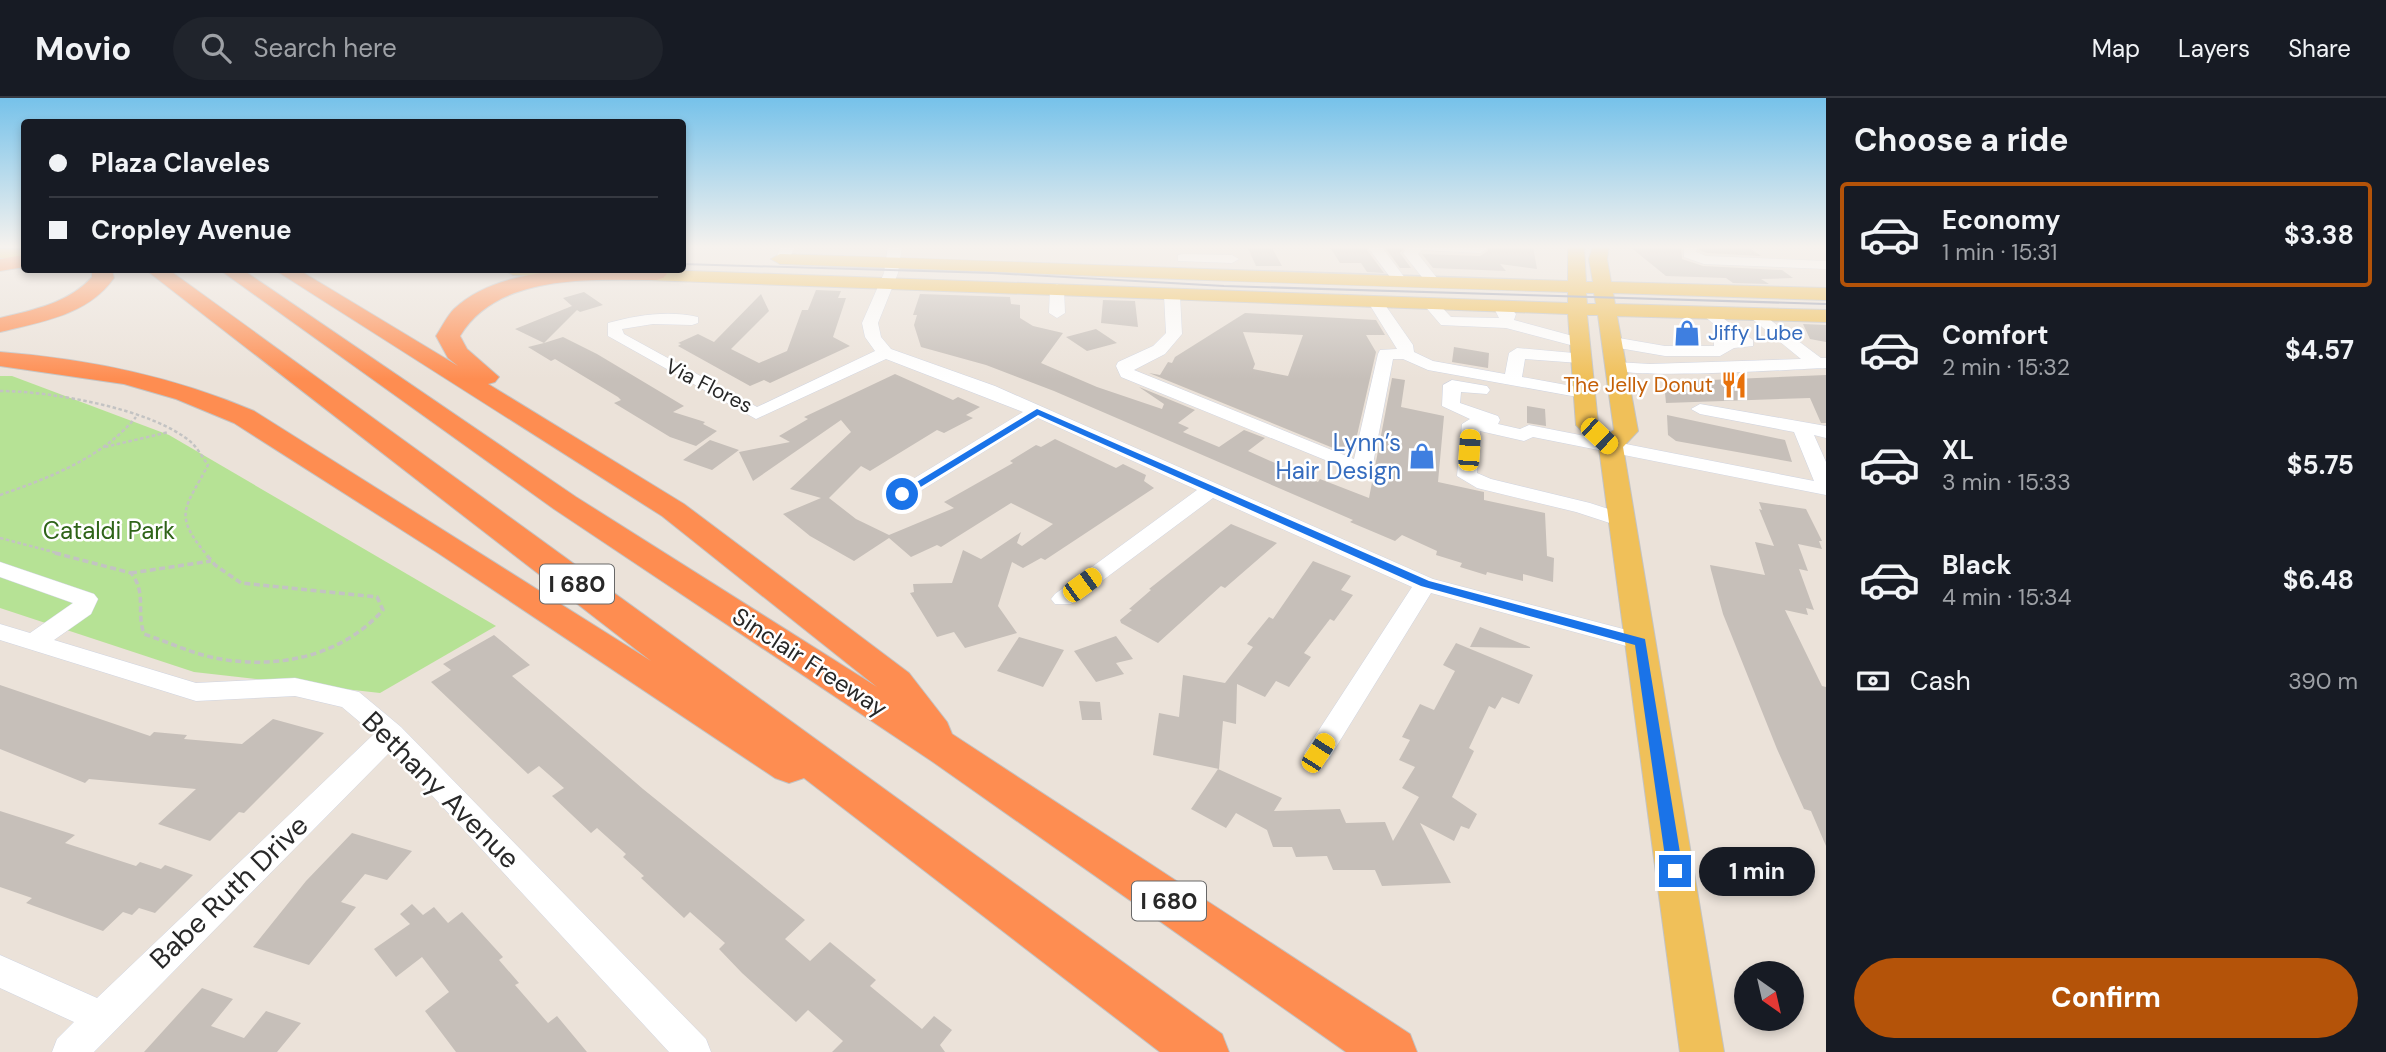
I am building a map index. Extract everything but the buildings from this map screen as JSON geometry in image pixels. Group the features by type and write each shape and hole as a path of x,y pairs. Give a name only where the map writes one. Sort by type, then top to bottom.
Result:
{"highway":[{"path":"0,324 42,313 89,291"},
{"name":"I 680","path":"183,291 1203,1052"},
{"name":"Sinclair Freeway","path":"260,291 565,503 947,751 1391,1052"},
{"path":"318,291 673,510 895,682 947,751"},
{"path":"510,291 478,303 452,327 449,336 457,353 547,422 566,442"},
{"path":"0,359 58,364 140,379 194,395 244,416 511,583 667,690 998,899"}],"main road":[{"path":"1098,291 1431,304 1504,314 1576,309 1826,316"},
{"path":"1576,291 1578,350 1587,425 1611,446 1702,1052"},
{"path":"1603,291 1626,431 1611,446"},
{"path":"1696,291 1826,294"}],"street":[{"path":"882,291 870,323 873,337 885,353 1037,411 1425,584 1641,642"},
{"path":"1057,291 1057,313"},
{"path":"1172,295 1174,334 1159,350 1124,366 1127,373 1362,469 1386,354 1406,354 1428,365 1583,393"},
{"path":"1377,302 1405,345 1406,354"},
{"path":"1613,342 1652,349 1720,351 1726,348 1720,343 1747,343 1709,313"},
{"path":"1504,314 1578,350"},
{"path":"1757,314 1821,363"},
{"name":"Via Flores","path":"692,320 664,318 614,326 616,336 756,414 885,353"},
{"path":"1513,381 1517,354 1578,350"},
{"path":"1616,367 1650,369 1821,363"},
{"path":"1428,365 1434,378 1452,385 1520,397 1549,387"},
{"path":"1452,385 1451,406 1484,419 1520,425 1529,431 1694,464 1826,487"},
{"path":"1700,409 1826,432"},
{"path":"902,494 1037,411"},
{"path":"1529,431 1524,435 1471,424 1467,476 1484,484 1583,507 1622,521"},
{"path":"1801,427 1826,487"},
{"path":"1694,464 1700,485"},
{"path":"1063,599 1212,489"},
{"path":"0,569 86,599 83,609 34,642"},
{"path":"1318,753 1425,584"},
{"name":"Bethany Avenue","path":"0,632 195,692 295,687 350,699 391,734 693,1052"},
{"name":"Babe Ruth Drive","path":"70,1052 102,1017 391,734"},
{"path":"0,971 102,1017"}],"path":[{"path":"0,391 41,391 83,400 136,418 190,441 208,466 184,512 187,531 211,561 241,583 377,597 383,610 372,626 310,655 266,663 214,657 144,634 139,623 144,592 141,583 131,573"},
{"path":"0,495 33,484 99,449 130,427 136,418"},
{"path":"99,449 170,432"},
{"path":"0,538 131,573 211,561"}],"green space":[{"name":"Cataldi Park","path":"0,376 12,376 169,435 496,626 380,693 194,672 0,608"}],"tram line":[{"path":"1375,291 1826,304"}],"place":[{"name":"Jiffy Lube","path":"1687,333"},
{"name":"The Jelly Donut","path":"1734,385"},
{"name":"Lynn’s Hair Design","path":"1422,456"}],"route":[{"path":"902,494 1037,411 1425,584 1641,642 1675,871"}]}
